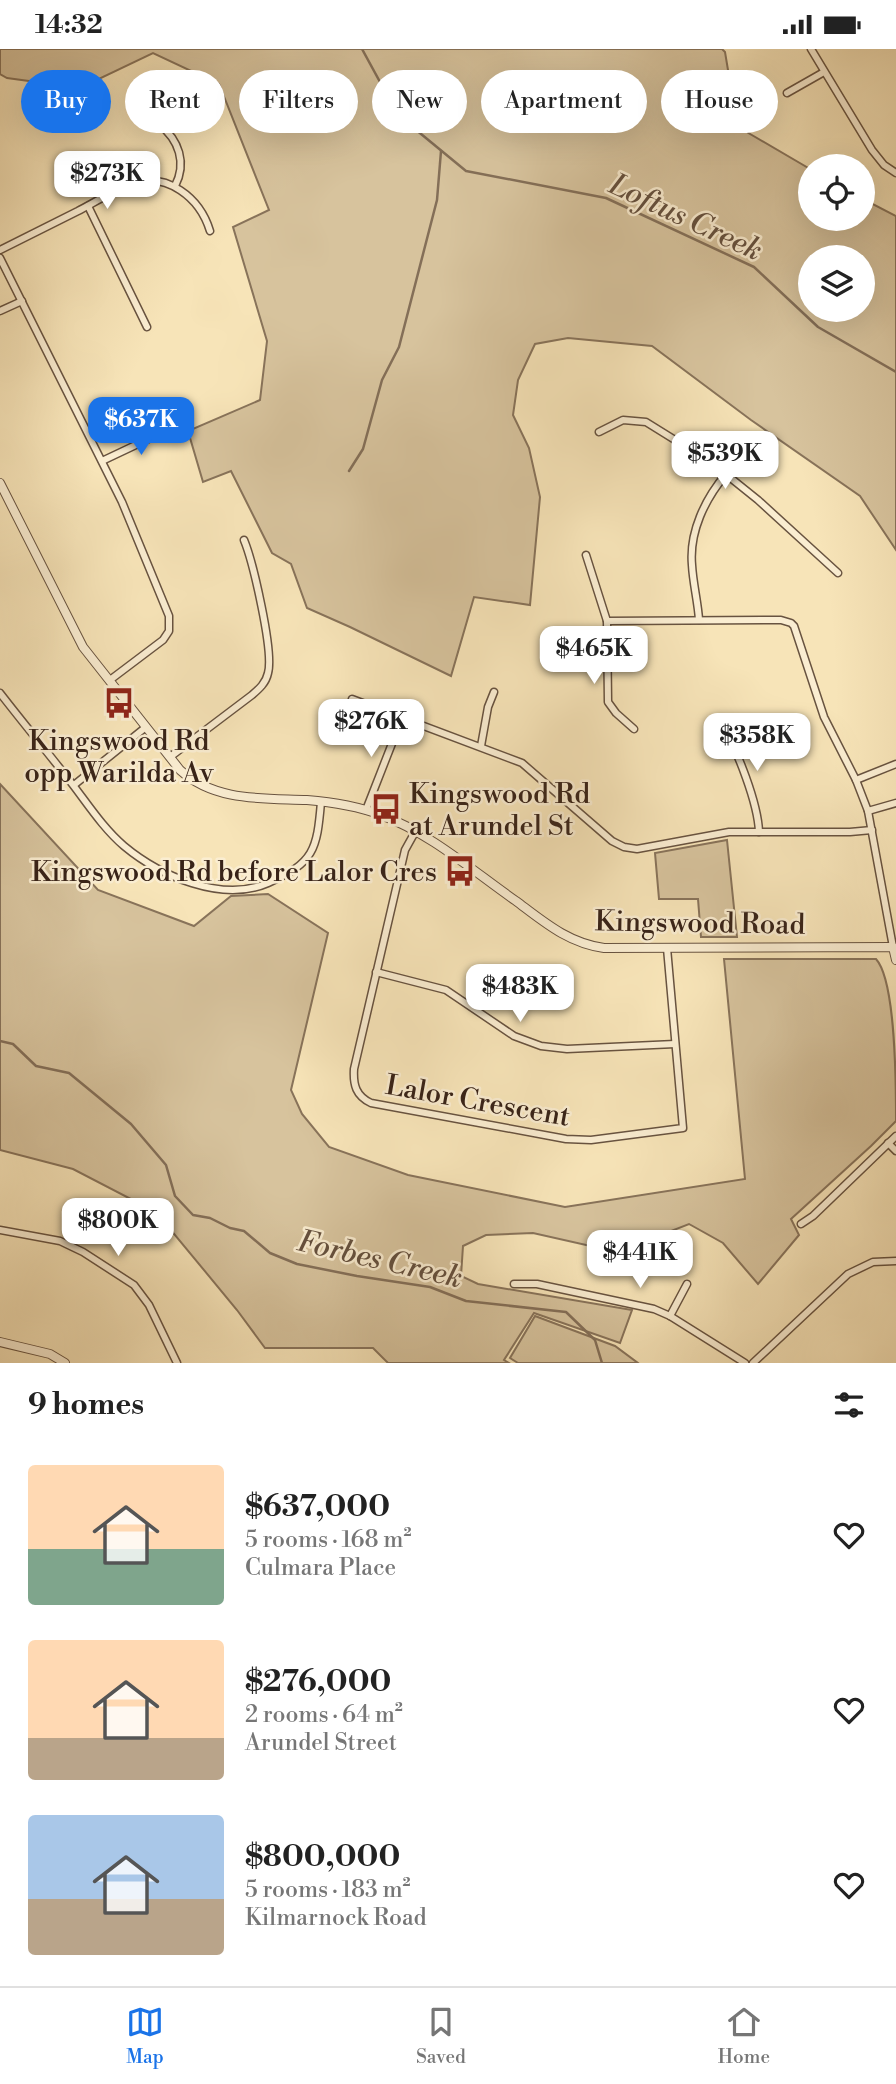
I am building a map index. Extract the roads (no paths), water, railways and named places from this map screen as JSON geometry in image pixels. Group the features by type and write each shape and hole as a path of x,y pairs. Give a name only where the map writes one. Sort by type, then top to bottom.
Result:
{"street":[{"path":"811,49 872,150 884,165 896,173"},
{"path":"788,93 824,72"},
{"path":"170,133 181,160 180,177 175,186"},
{"path":"0,250 143,181 175,186 196,202 210,231"},
{"path":"88,206 147,327"},
{"path":"0,258 102,461 168,610 169,631 163,640 110,680"},
{"path":"0,311 22,300"},
{"path":"599,432 623,420 646,422 726,474 838,573"},
{"path":"102,461 159,434 174,431"},
{"path":"699,620 692,563 694,537 710,495 726,474"},
{"name":"Kingswood Road","path":"0,483 73,629 146,727 189,778 228,794 258,800 321,802 366,810 397,821 464,864 568,938 583,944 604,948 893,947"},
{"path":"170,757 252,695 262,686 268,673 268,652 256,581 244,540"},
{"path":"586,555 607,621 608,702 634,729"},
{"path":"607,621 781,620 791,623 797,631 824,717 856,780 868,811 896,960"},
{"path":"481,746 488,707 494,692"},
{"path":"0,693 115,837 138,857 167,873 198,884 228,889 255,888 295,871 303,863 318,836 321,802"},
{"path":"352,699 522,763 612,841 624,847 646,848 715,834 850,832 872,829"},
{"path":"366,810 402,718"},
{"path":"722,724 736,752 755,810 759,832"},
{"path":"74,785 146,727"},
{"path":"856,780 896,764"},
{"path":"868,811 896,803"},
{"name":"Lalor Crescent","path":"415,832 405,850 356,1056 353,1078 360,1097 371,1103 566,1139 591,1140 683,1128 667,948"},
{"path":"376,972 446,990 514,1037 541,1046 567,1049 675,1044"},
{"path":"801,1224 813,1216 896,1136"},
{"path":"888,1143 896,1151"},
{"path":"0,1230 60,1241 83,1252 134,1285 149,1305 177,1363"},
{"path":"753,1363 840,1280 867,1264 896,1261"},
{"path":"514,1284 537,1284 634,1303 670,1316 745,1363"},
{"path":"670,1316 687,1284"},
{"path":"0,1342 50,1354 65,1363"}],"waterway":[{"name":"Loftus Creek","path":"362,49 398,115 466,171 606,198 754,267 818,327 896,372"},
{"path":"349,471 363,449 382,380 399,347 437,200 441,151"},
{"name":"Forbes Creek","path":"0,1041 13,1044 36,1066 69,1073 131,1124 166,1165 175,1196 193,1215 210,1218 230,1228 244,1231 270,1253 297,1264 430,1287 466,1301 566,1312 595,1340 602,1363"}],"place":[{"name":"Kingswood Rd opp Warilda Av","path":"119,703"},
{"name":"Kingswood Rd at Arundel St","path":"386,809"},
{"name":"Kingswood Rd before Lalor Cres","path":"460,871"}]}
